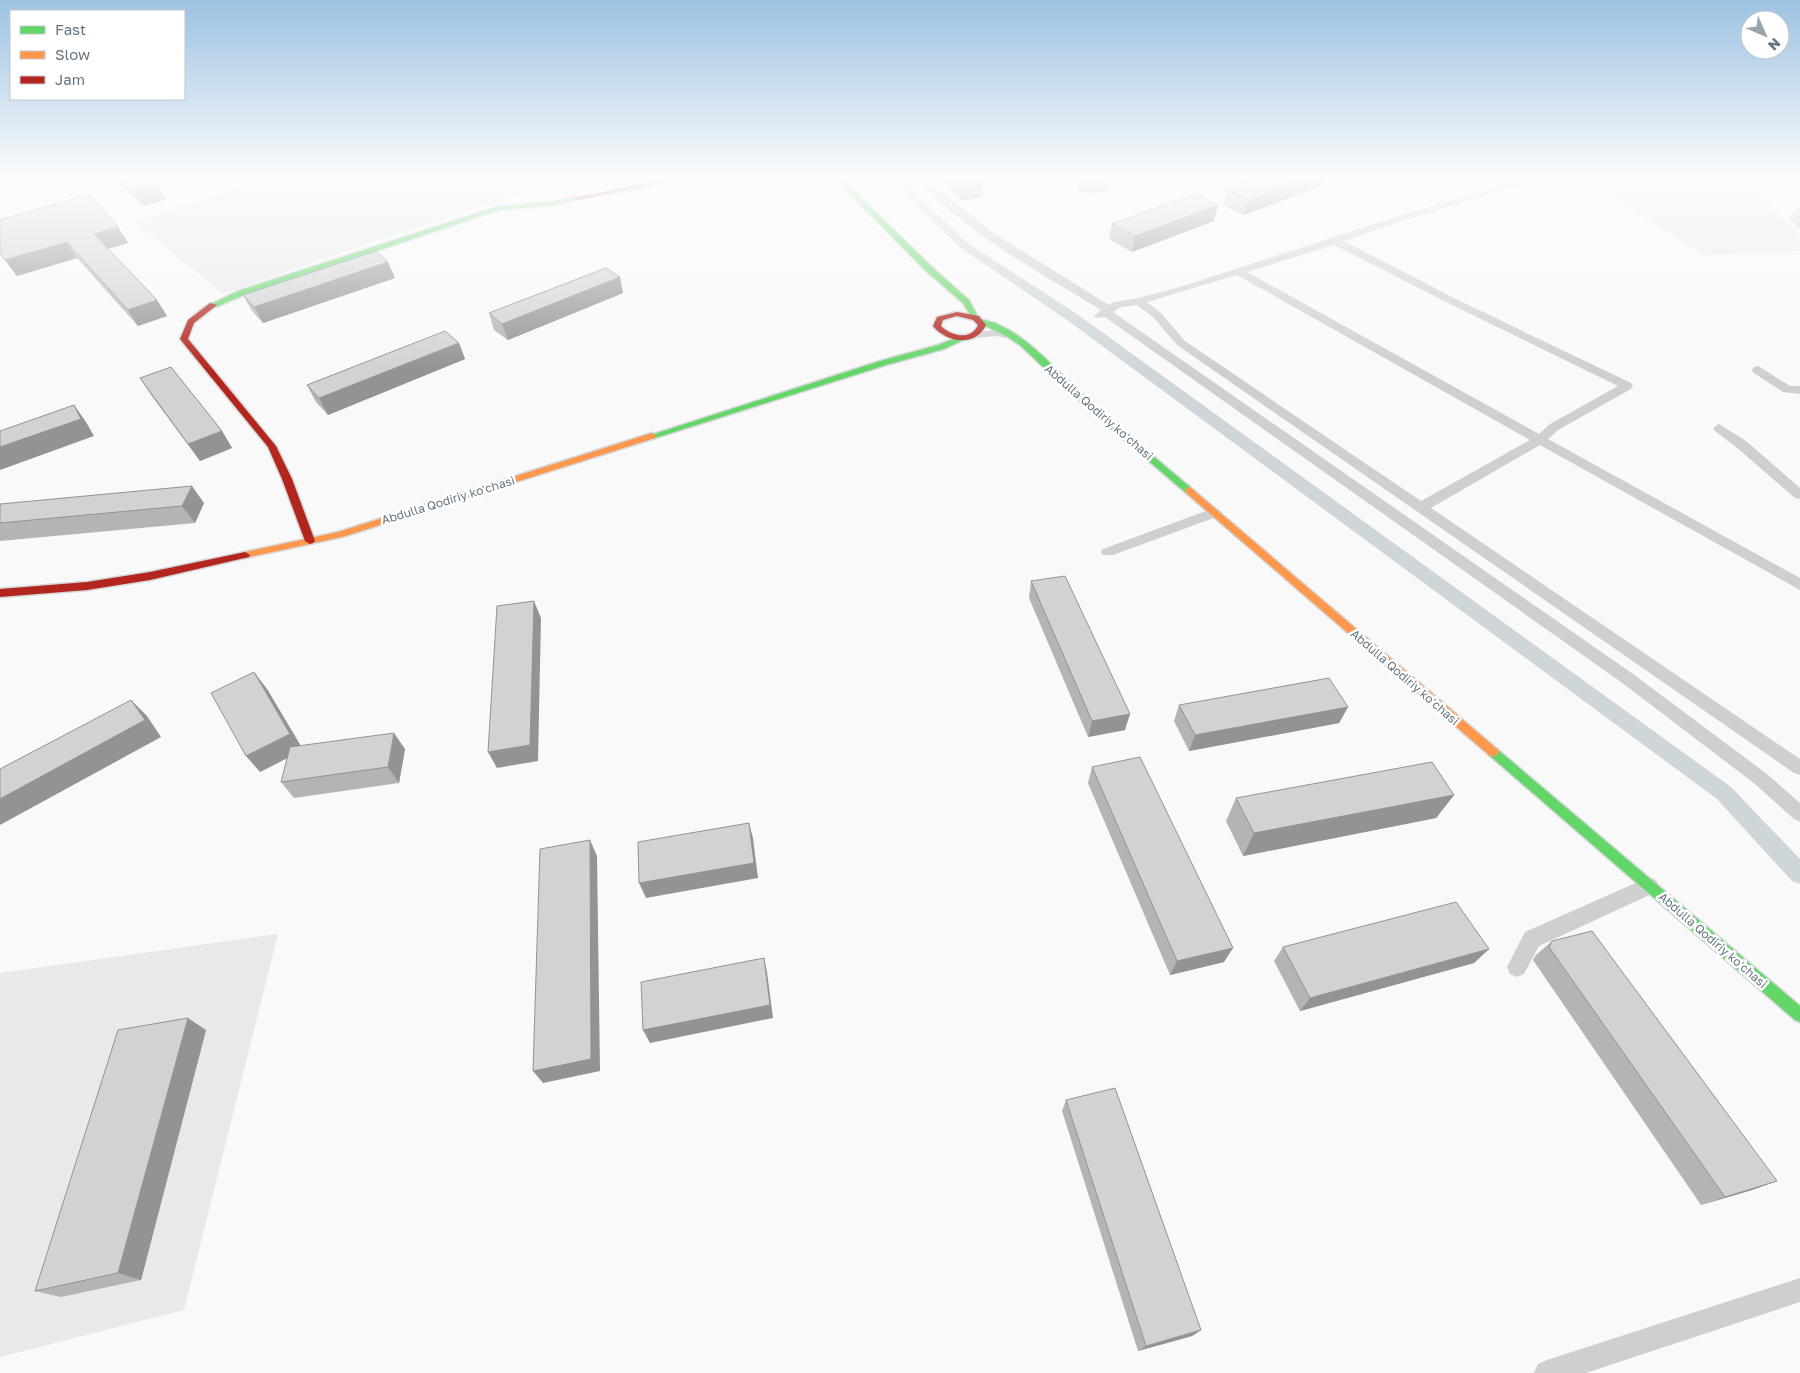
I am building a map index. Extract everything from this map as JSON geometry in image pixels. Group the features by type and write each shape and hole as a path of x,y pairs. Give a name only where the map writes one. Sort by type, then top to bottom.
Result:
{"street":[{"path":"310,541 287,479 272,446 184,338 186,329 193,320 215,305 241,293 395,242"},
{"path":"901,242 928,269 966,302 978,320 981,329 969,336"},
{"path":"998,242 1104,312 1628,678 1761,779 1800,814"},
{"path":"1104,312 1118,304 1140,301 1333,242"},
{"path":"1338,242 1452,301 1627,386 1554,427 1540,440 1420,508"},
{"path":"928,269 939,296"},
{"path":"1239,272 1800,586"},
{"path":"1140,301 1157,315 1181,343 1420,508 1655,665 1800,768"},
{"name":"Abdulla Qodiriy koʻchasi","path":"886,363 935,327 957,314 994,325 1013,336 1214,512 1800,1015"},
{"name":"Abdulla Qodiriy koʻchasi","path":"935,327 948,336 997,333 1013,336"},
{"name":"Abdulla Qodiriy koʻchasi","path":"0,593 87,586 150,576 339,535 886,363 942,348 969,336"},
{"path":"1758,370 1787,389 1800,390"},
{"path":"1719,428 1800,494"},
{"path":"1108,552 1214,512"},
{"path":"1517,967 1532,939 1649,886"},
{"path":"1547,1373 1800,1290"}],"shaded area":[{"path":"160,242 374,242 337,254 223,294"},
{"path":"1684,242 1800,242 1800,251 1705,255"},
{"path":"278,934 184,1310 0,1357 0,973"}],"building":[{"path":"0,242 67,242 5,260 0,253"},
{"path":"67,242 102,242 157,300 128,310"},
{"path":"376,251 388,262 254,307 243,295"},
{"path":"606,268 620,277 502,324 489,313"},
{"path":"445,331 459,343 319,398 307,385"},
{"path":"171,367 222,431 188,444 140,378"},
{"path":"74,405 81,419 0,447 0,431"},
{"path":"192,486 182,506 0,523 0,504"},
{"path":"1065,576 1130,714 1092,721 1031,581"},
{"path":"534,601 530,745 488,752 497,606"},
{"path":"254,672 290,734 246,756 211,693"},
{"path":"1329,678 1348,707 1195,735 1179,705"},
{"path":"131,700 145,720 0,799 0,769"},
{"path":"394,733 388,767 281,782 290,747"},
{"path":"1140,757 1233,948 1177,961 1092,767"},
{"path":"1432,762 1454,795 1254,833 1236,798"},
{"path":"749,823 754,863 639,883 638,842"},
{"path":"590,840 591,1059 533,1071 540,849"},
{"path":"1456,902 1489,949 1310,998 1283,947"},
{"path":"1592,931 1777,1181 1725,1197 1549,947 1552,941"},
{"path":"764,958 770,1005 643,1030 641,982"},
{"path":"188,1018 118,1273 35,1291 118,1030"},
{"path":"1115,1088 1201,1330 1146,1346 1066,1100"}],"waterway":[{"path":"961,242 1072,317 1724,793 1800,874"}],"traffic: fast":[{"path":"213,305 241,293 395,242"},
{"path":"902,242 966,302 976,318"},
{"path":"980,321 996,327 1024,345 1085,402 1188,490"},
{"path":"652,436 883,363 941,347 964,338"},
{"path":"1493,752 1800,1015"}],"traffic: slow":[{"path":"245,555 339,535 652,436"},
{"path":"1188,490 1493,752"}],"traffic: jam":[{"path":"213,305 191,322 184,339 272,446 287,479 310,541"},
{"path":"957,314 976,318 982,325 979,331 968,338 954,337 941,331 937,326 940,319 957,314"},
{"path":"0,593 87,586 150,576 245,555"}]}
